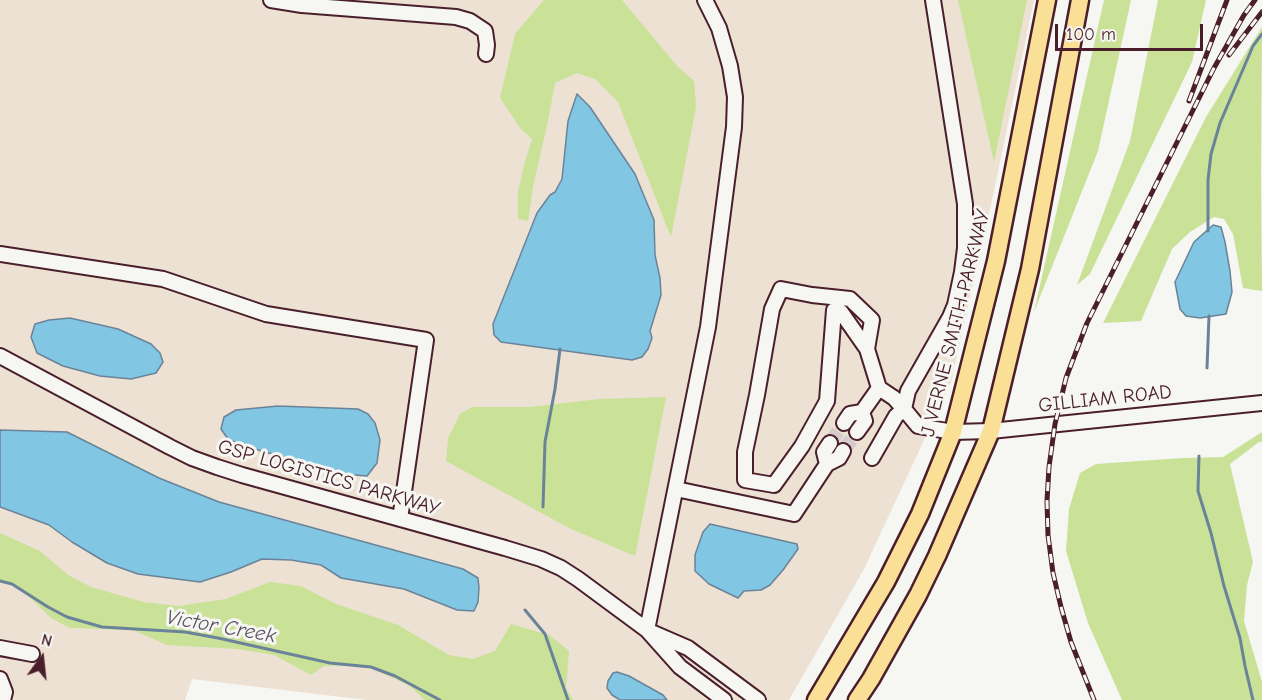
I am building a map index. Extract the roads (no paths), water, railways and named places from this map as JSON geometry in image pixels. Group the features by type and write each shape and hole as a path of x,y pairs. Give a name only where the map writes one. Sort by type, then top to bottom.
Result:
{"main road":[{"name":"J VERNE SMITH PARKWAY","path":"816,700 886,582 920,514 952,432 996,261 1047,0"},
{"path":"857,700 871,680 918,595 991,431 1030,269 1080,0"}],"street":[{"path":"271,0 302,5 456,17 470,21 485,31 486,54"},
{"path":"646,630 708,327 734,127 735,97 730,66 719,28 705,0"},
{"path":"872,458 896,416 904,409 908,392 950,316 955,305 962,272 965,248 965,204 933,0"},
{"path":"0,254 163,279 266,314 426,340 400,519"},
{"path":"844,423 850,414 862,412 879,388 867,349 841,312 834,310 827,401 802,446 774,485 745,480 745,452 772,309 781,289 813,296 850,299 872,320 867,349"},
{"name":"GSP LOGISTICS PARKWAY","path":"0,356 192,458 242,475 505,548 561,568 646,630 680,667 724,700"},
{"name":"GILLIAM ROAD","path":"879,388 894,398 918,426 952,432 991,431 1262,403"},
{"path":"857,432 865,421 862,412"},
{"path":"827,464 824,452 830,443"},
{"path":"676,489 794,514 827,464 839,458 843,451"},
{"name":"GSP LOGISTICS PARKWAY","path":"646,630 688,648 758,700"},
{"path":"0,648 32,654"},
{"path":"0,679 5,692 3,700"}],"water":[{"path":"577,94 590,107 635,174 654,220 655,255 661,295 650,331 652,338 648,349 642,357 632,360 501,342 494,335 493,324 537,213 550,195 555,192 562,179 568,121"},
{"path":"1213,225 1221,227 1230,271 1232,292 1226,314 1200,318 1186,316 1180,309 1175,282 1194,242"},
{"path":"70,318 118,329 151,344 160,353 163,362 156,373 131,379 100,376 63,366 37,353 31,337 35,324"},
{"path":"278,406 358,409 368,414 375,423 380,440 377,463 367,476 343,474 244,446 228,439 221,429 224,417 236,410"},
{"path":"0,430 67,432 159,478 219,502 463,569 478,578 478,602 474,611 457,610 404,589 341,578 321,565 291,560 262,559 200,582 138,574 107,563 49,525 0,507"},
{"path":"710,524 797,544 798,549 770,585 761,590 744,591 738,598 709,584 695,571 695,555 703,532"},
{"path":"617,672 663,695 667,700 620,700 607,688 613,673"}],"waterway":[{"path":"1208,231 1208,180 1211,154 1220,123 1253,46 1262,34"},
{"path":"1207,368 1209,316"},
{"path":"543,507 545,442 560,349"},
{"path":"1199,456 1198,491 1240,638 1253,700"},
{"name":"Victor Creek","path":"0,581 12,584 67,617 102,627 185,632 330,663 371,667 395,676 440,700"},
{"path":"525,610 545,634 568,700"}],"tunnel":[{"path":"830,443 844,423"},
{"path":"843,451 857,432"}],"railway":[{"path":"1189,101 1227,0"},
{"path":"1094,700 1071,642 1053,573 1048,535 1047,501 1055,424 1066,378 1087,323 1214,68 1255,0"},
{"path":"1229,55 1262,12"}]}
